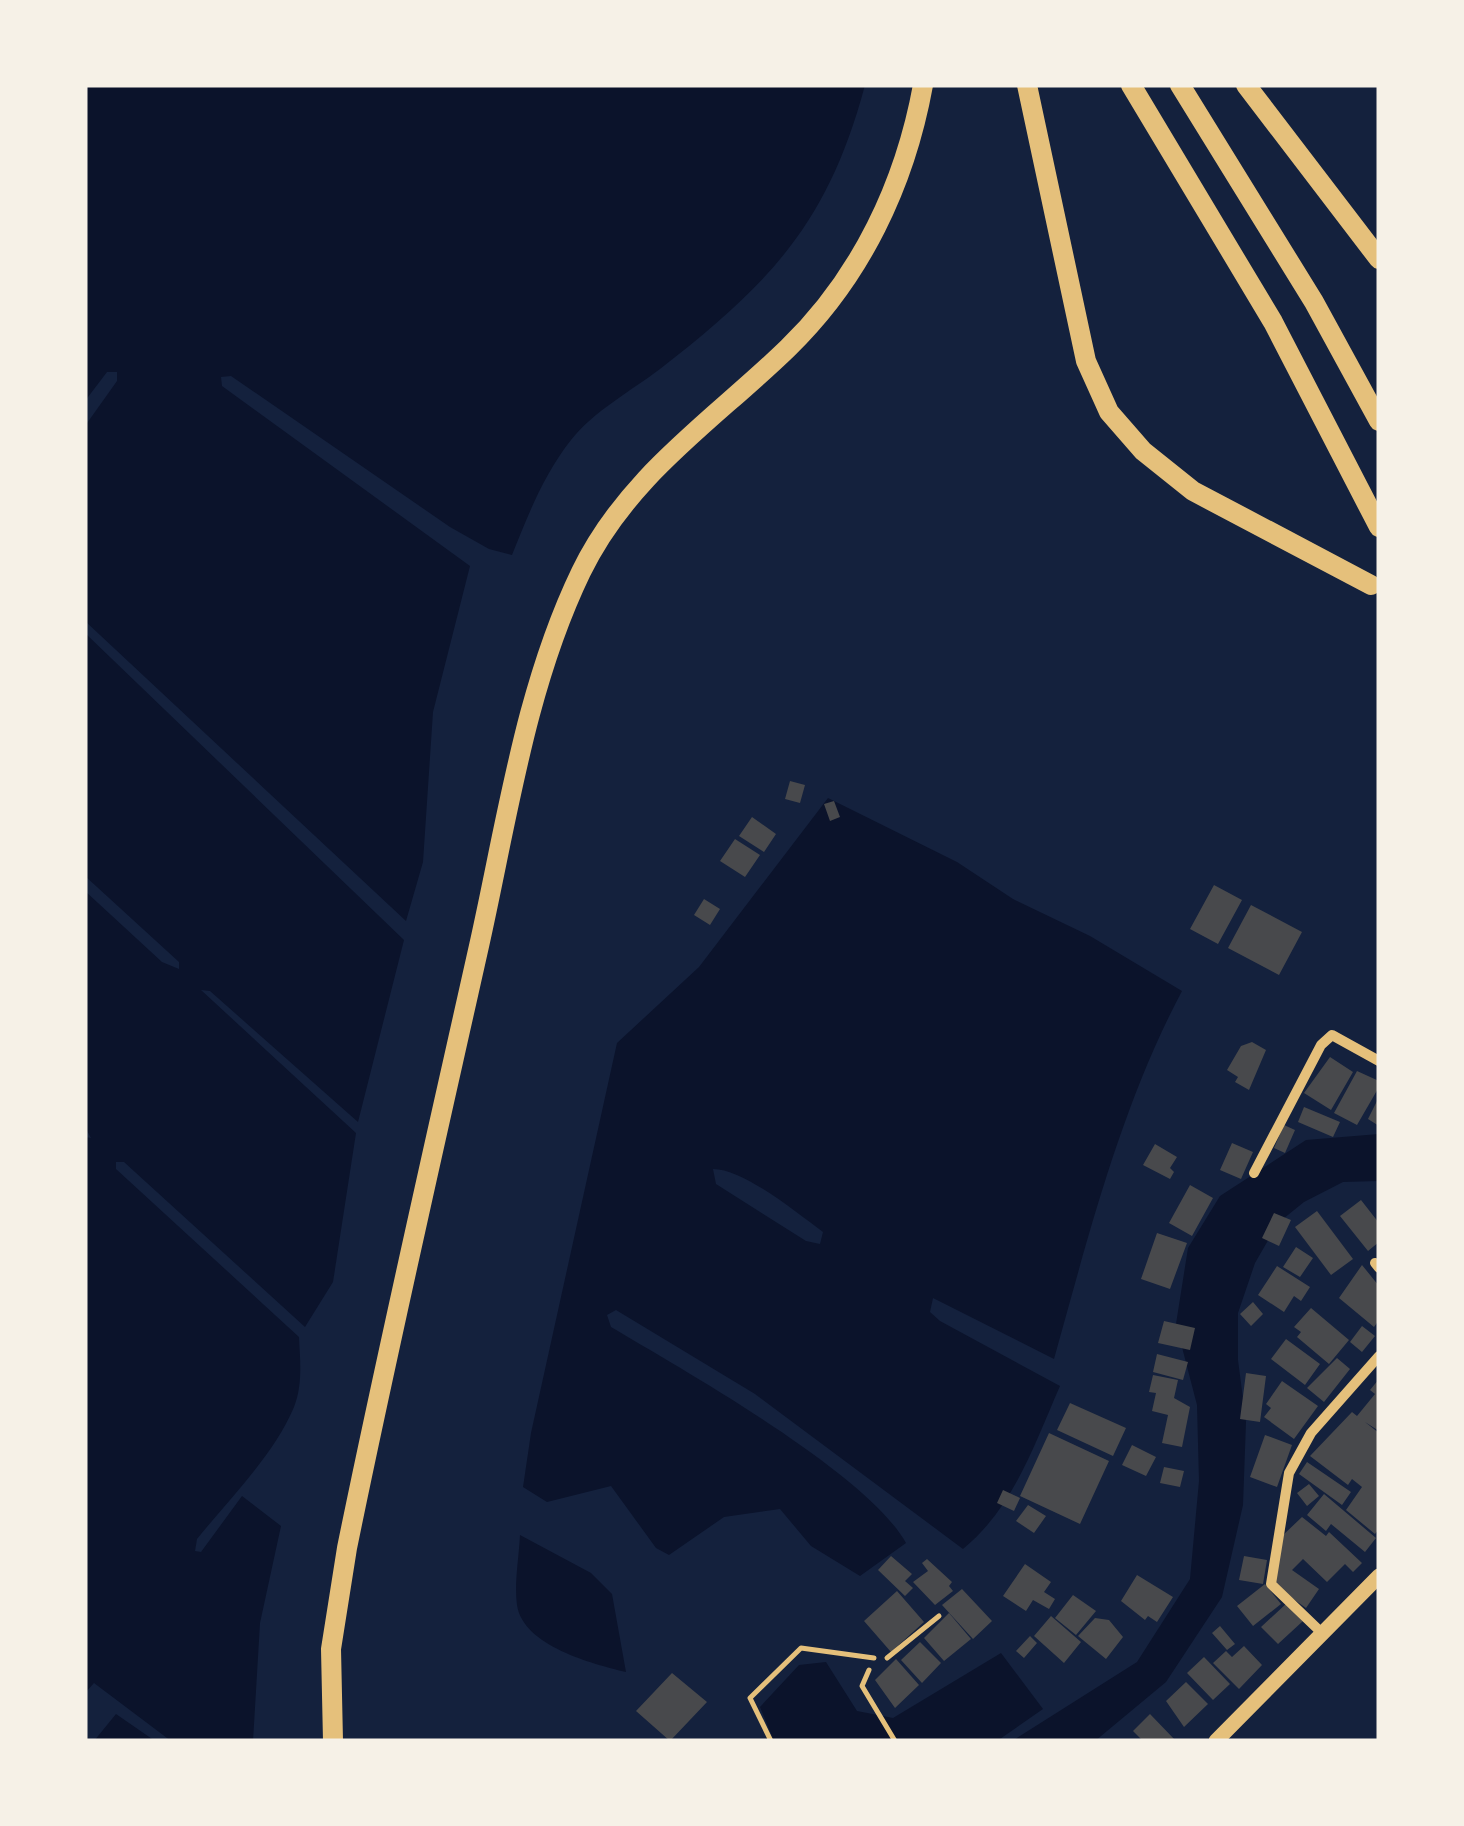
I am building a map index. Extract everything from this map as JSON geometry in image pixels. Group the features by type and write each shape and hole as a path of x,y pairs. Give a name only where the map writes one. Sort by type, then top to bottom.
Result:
{"highway":[{"path":"334,1741 331,1649 347,1548 516,780 551,642 584,566 618,512 664,457 788,348 851,271 897,181 923,85"},
{"path":"1027,85 1086,361 1110,412 1143,451 1193,490 1370,585"},
{"path":"1131,85 1273,322 1379,527"},
{"path":"1180,85 1314,302 1379,421"},
{"path":"1246,85 1379,259"}],"main road":[{"path":"1216,1741 1379,1576"}],"street":[{"path":"1254,1173 1321,1045 1332,1035 1379,1062"},
{"path":"1322,1634 1271,1584 1289,1473 1311,1433 1379,1356"}],"lane":[{"path":"771,1741 750,1698 802,1648 874,1658"}],"path":[{"path":"876,1706 895,1741"}],"water":[{"path":"85,85 865,85 833,176 790,247 699,338 580,430 545,481 512,555 489,549 450,527 231,376 221,377 222,386 470,566 433,712 423,862 406,921 85,621 85,426 117,381 117,372 107,372 85,401"},
{"path":"85,633 404,940 358,1122 210,991 201,990 356,1133 333,1282 305,1327 124,1162 116,1162 116,1169 299,1337 299,1390 294,1407 263,1459 197,1539 195,1551 201,1552 242,1496 281,1526 260,1623 253,1741 171,1741 94,1683 85,1693 85,1137 91,1138 85,1127 85,891 162,962 179,969 179,962 85,876"},
{"path":"828,798 957,862 1013,899 1090,936 1182,991 1124,1125 1054,1359 933,1298 930,1312 940,1321 1060,1386 1009,1495 963,1549 755,1394 616,1310 607,1315 611,1327 727,1396 815,1455 885,1515 906,1543 860,1576 811,1546 780,1509 724,1517 669,1555 656,1548 611,1486 547,1502 523,1487 531,1433 617,1043 699,967","holes":["713,1169 726,1171 770,1193 823,1232 820,1244 806,1241 716,1184"]},
{"path":"1379,1134 1379,1181 1343,1182 1304,1202 1278,1223 1255,1263 1238,1313 1238,1360 1246,1422 1243,1505 1222,1597 1166,1682 1095,1741 1012,1741 1137,1662 1190,1579 1199,1481 1197,1405 1176,1324 1188,1248 1220,1196 1306,1140"},
{"path":"520,1535 591,1573 612,1594 626,1672 561,1651 532,1632 522,1619 516,1597"},
{"path":"1001,1653 1043,1709 997,1741 774,1741 760,1707 799,1665 826,1662 857,1711 893,1718"},
{"path":"116,1714 155,1741 94,1741"}],"building":[{"path":"790,781 805,785 800,803 785,799"},
{"path":"834,801 840,817 830,821 824,804"},
{"path":"752,817 776,834 764,852 739,836"},
{"path":"735,839 760,855 745,877 720,861"},
{"path":"1214,885 1242,900 1218,944 1190,929"},
{"path":"704,899 720,909 710,925 694,915"},
{"path":"1251,905 1302,932 1279,975 1228,948"},
{"path":"1252,1042 1266,1050 1249,1090 1235,1082 1238,1077 1227,1070 1241,1046"},
{"path":"1330,1057 1353,1072 1331,1110 1304,1093"},
{"path":"1357,1071 1379,1081 1379,1087 1357,1125 1334,1113"},
{"path":"1379,1097 1379,1126 1368,1119"},
{"path":"1304,1107 1340,1122 1333,1137 1298,1122"},
{"path":"1284,1125 1295,1130 1285,1153 1274,1148"},
{"path":"1232,1143 1253,1152 1241,1179 1220,1170"},
{"path":"1155,1144 1177,1157 1170,1168 1174,1172 1170,1179 1143,1165"},
{"path":"1190,1185 1213,1198 1192,1236 1169,1223"},
{"path":"1361,1200 1379,1223 1379,1242 1368,1251 1340,1216"},
{"path":"1317,1211 1353,1259 1331,1275 1295,1227"},
{"path":"1274,1213 1291,1220 1279,1246 1262,1238"},
{"path":"1157,1233 1187,1243 1170,1289 1141,1279"},
{"path":"1296,1247 1313,1258 1300,1277 1283,1267"},
{"path":"1362,1265 1379,1286 1379,1320 1374,1327 1339,1298"},
{"path":"1277,1266 1310,1287 1301,1301 1294,1296 1284,1312 1258,1295"},
{"path":"1253,1302 1263,1314 1251,1326 1240,1314"},
{"path":"1311,1308 1349,1340 1329,1364 1297,1337 1301,1332 1294,1327"},
{"path":"1164,1321 1195,1328 1190,1350 1158,1343"},
{"path":"1362,1326 1375,1336 1362,1352 1350,1342"},
{"path":"1286,1339 1320,1364 1305,1385 1271,1359"},
{"path":"1157,1354 1188,1362 1183,1380 1153,1372"},
{"path":"1337,1358 1350,1369 1324,1402 1307,1388"},
{"path":"1246,1373 1266,1376 1260,1422 1240,1419"},
{"path":"1153,1375 1178,1380 1174,1398 1190,1407 1182,1447 1162,1443 1168,1415 1152,1411 1156,1393 1149,1392"},
{"path":"1379,1379 1379,1431 1365,1422 1379,1433 1379,1529 1375,1534 1346,1510 1362,1487 1352,1479 1348,1485 1310,1456 1352,1412 1357,1416 1375,1394 1370,1390"},
{"path":"1282,1381 1318,1406 1294,1439 1264,1417 1271,1408 1266,1404"},
{"path":"1070,1403 1126,1428 1113,1456 1057,1430"},
{"path":"1049,1433 1109,1461 1080,1524 1020,1496"},
{"path":"1265,1435 1292,1445 1277,1487 1250,1477"},
{"path":"1132,1445 1156,1457 1146,1476 1122,1465"},
{"path":"1307,1462 1351,1492 1342,1505 1299,1474"},
{"path":"1164,1467 1184,1471 1180,1487 1160,1483"},
{"path":"1309,1484 1319,1496 1307,1506 1297,1493"},
{"path":"1003,1490 1020,1498 1014,1511 997,1503"},
{"path":"1324,1494 1376,1538 1365,1552 1331,1524 1326,1531 1307,1515"},
{"path":"1028,1505 1046,1516 1034,1533 1016,1521"},
{"path":"1302,1517 1326,1536 1329,1532 1362,1563 1353,1572 1345,1564 1327,1582 1303,1559 1292,1570 1319,1589 1306,1608 1275,1586 1281,1537"},
{"path":"891,1556 912,1574 905,1581 913,1588 905,1596 878,1570"},
{"path":"1244,1556 1267,1560 1263,1584 1239,1580"},
{"path":"927,1559 952,1582 949,1586 953,1591 935,1605 913,1582 928,1571 922,1563"},
{"path":"1025,1564 1051,1582 1044,1592 1055,1599 1049,1609 1033,1600 1026,1611 1003,1596"},
{"path":"1137,1575 1173,1597 1157,1622 1148,1616 1145,1620 1121,1601"},
{"path":"1265,1584 1281,1604 1253,1626 1237,1606"},
{"path":"962,1589 992,1621 973,1639 942,1605"},
{"path":"897,1591 924,1622 891,1652 864,1621"},
{"path":"1073,1595 1096,1611 1076,1635 1055,1618"},
{"path":"1287,1603 1303,1621 1278,1644 1261,1627"},
{"path":"949,1613 971,1639 944,1661 924,1638"},
{"path":"1051,1616 1081,1642 1064,1663 1034,1636"},
{"path":"1095,1618 1109,1620 1123,1637 1106,1659 1078,1636"},
{"path":"1220,1626 1235,1644 1227,1650 1212,1633"},
{"path":"1030,1636 1037,1643 1024,1658 1016,1651"},
{"path":"920,1642 941,1663 922,1683 901,1660"},
{"path":"1244,1646 1262,1665 1239,1689 1213,1663 1226,1651 1232,1657"},
{"path":"1204,1657 1230,1684 1213,1700 1187,1673"},
{"path":"896,1659 919,1685 895,1708 875,1680"},
{"path":"672,1673 707,1702 670,1741 636,1711"},
{"path":"1186,1682 1208,1704 1184,1727 1166,1701"},
{"path":"1150,1714 1176,1741 1143,1741 1133,1731"}]}
